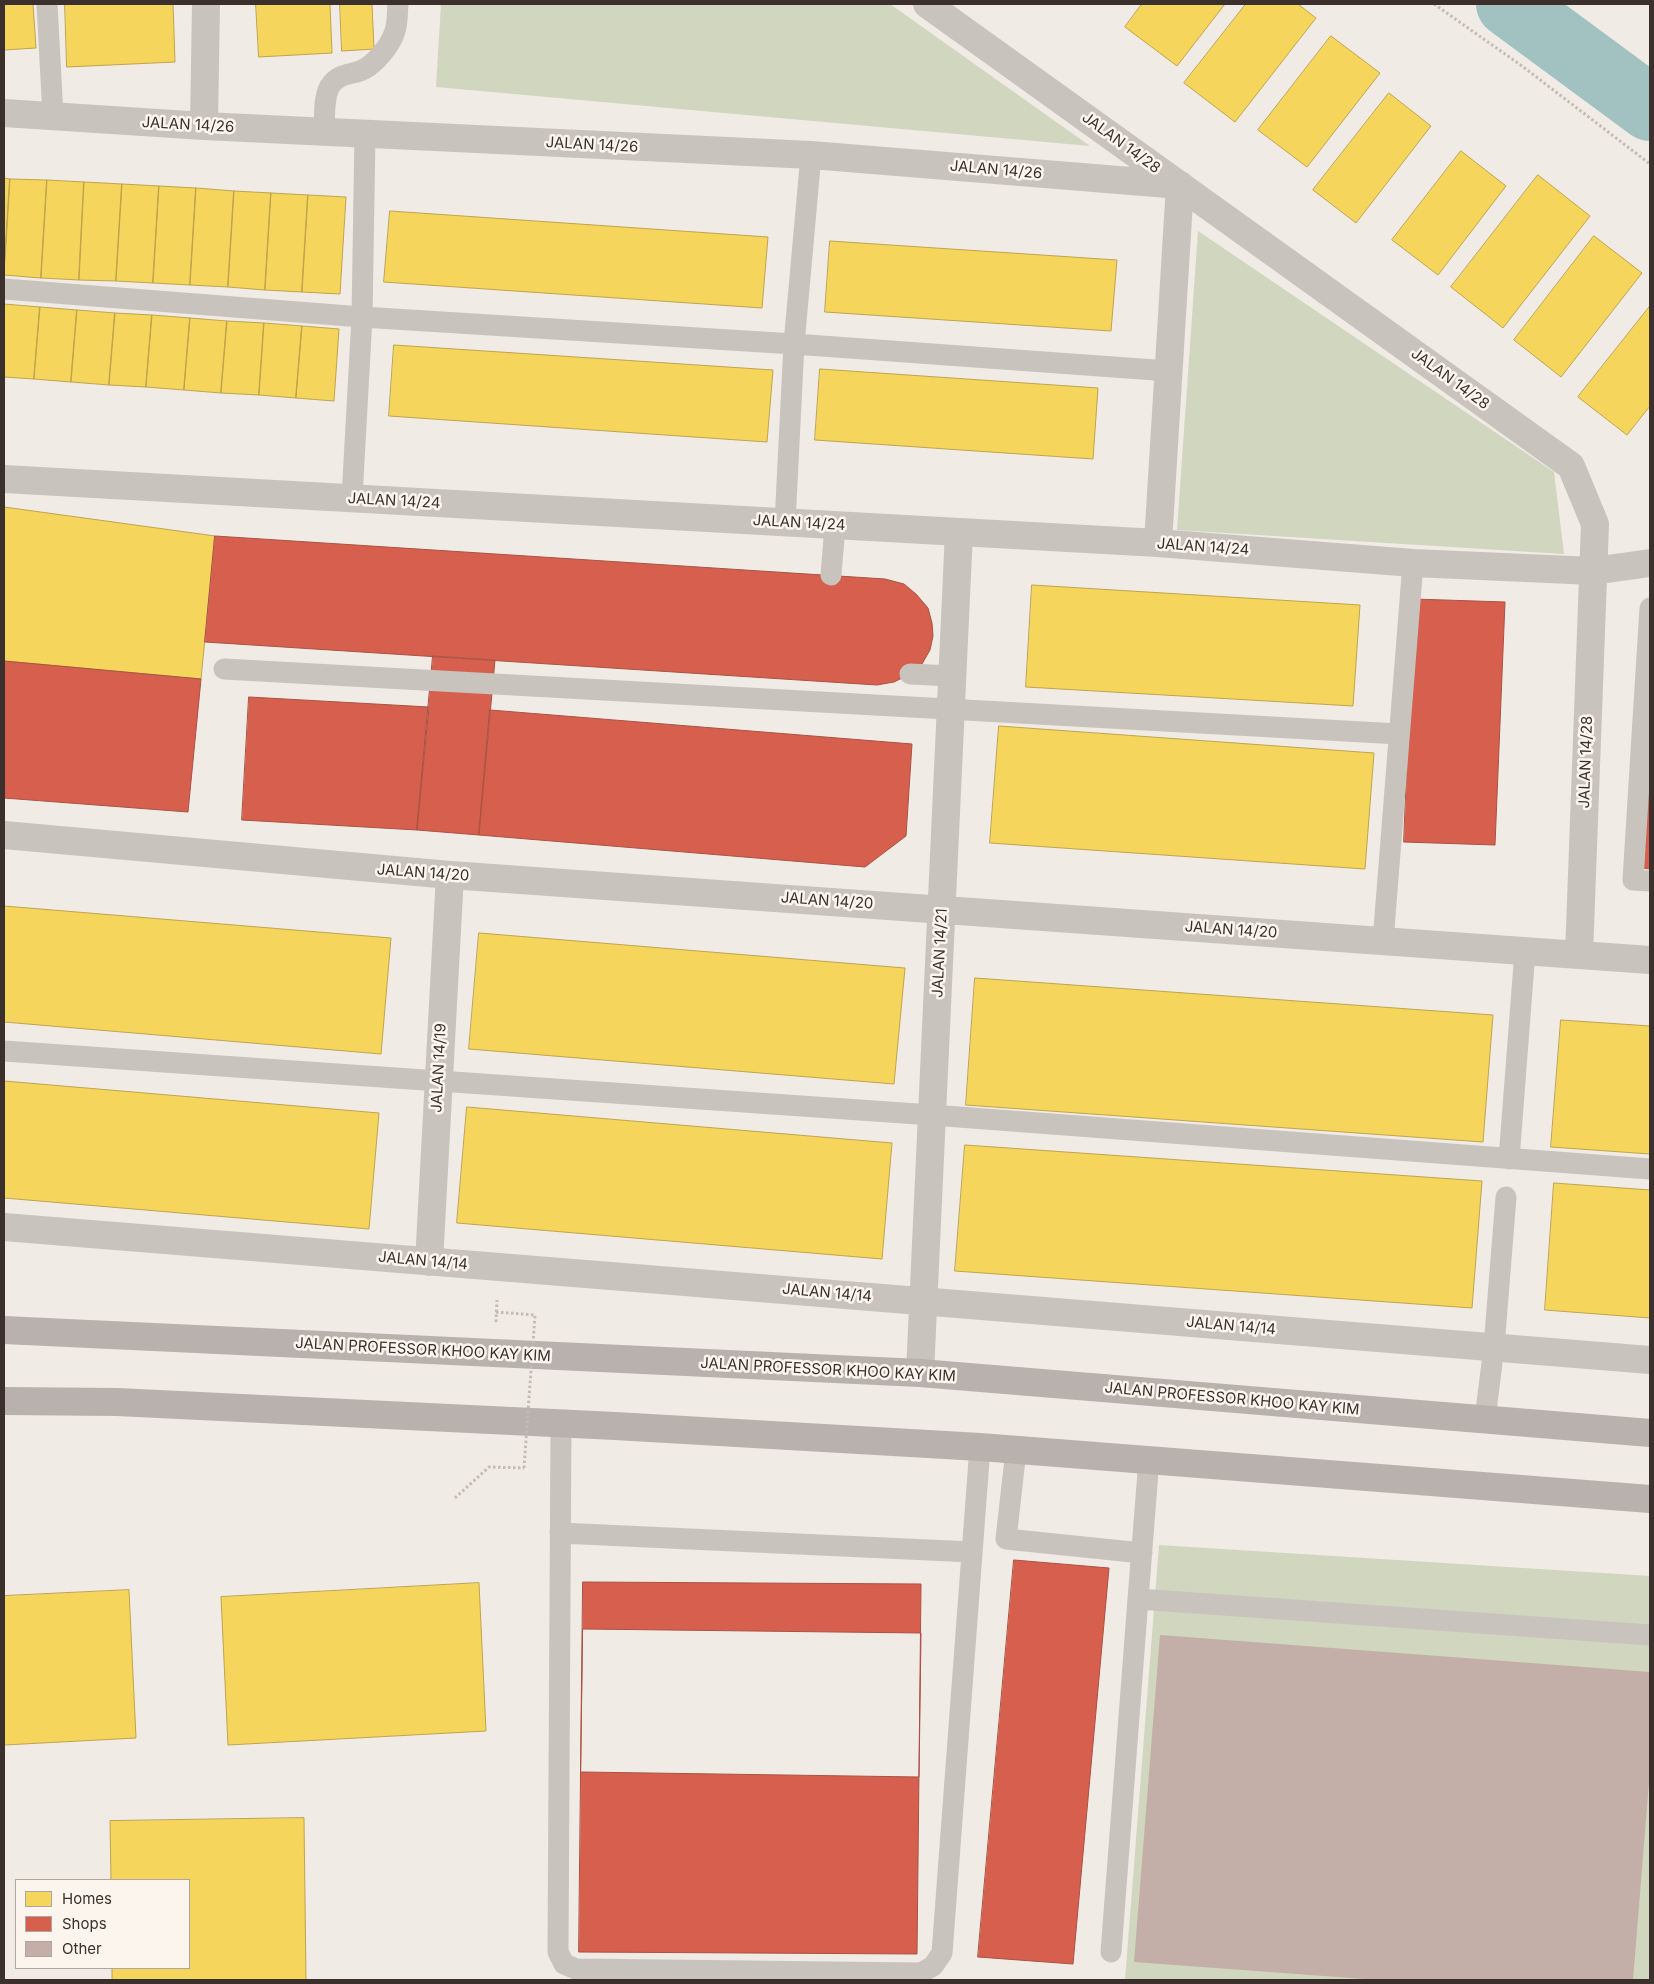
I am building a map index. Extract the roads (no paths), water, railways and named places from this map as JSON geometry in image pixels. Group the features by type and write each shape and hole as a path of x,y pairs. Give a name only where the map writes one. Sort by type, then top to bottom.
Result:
{"main road":[{"name":"JALAN PROFESSOR KHOO KAY KIM","path":"4,1330 920,1373 1650,1433"},
{"path":"4,1402 118,1402 560,1424 1016,1450 1650,1499"}],"street":[{"path":"204,126 206,4"},
{"name":"JALAN 14/28","path":"927,4 1571,466 1595,524 1578,955"},
{"name":"JALAN 14/26","path":"4,113 204,126 811,155 1180,185"},
{"path":"1158,544 1180,185"},
{"name":"JALAN 14/24","path":"4,479 960,532 1158,544 1413,563 1593,572 1650,562"},
{"name":"JALAN 14/21","path":"920,1373 960,532"},
{"name":"JALAN 14/20","path":"4,835 450,875 1650,960"},
{"name":"JALAN 14/19","path":"429,1262 450,875"},
{"name":"JALAN 14/14","path":"4,1227 1650,1360"}],"lane":[{"path":"47,4 53,116"},
{"path":"324,132 326,98 329,88 336,79 345,74 359,72 374,62 395,33 398,4"},
{"path":"352,498 362,317 365,134"},
{"path":"785,523 794,344 811,155"},
{"path":"4,289 362,317 794,344 1169,371"},
{"path":"831,575 835,526"},
{"path":"1383,941 1413,563"},
{"path":"1650,608 1634,880 1650,881"},
{"path":"224,669 1399,734"},
{"path":"910,674 952,676"},
{"path":"1509,1159 1525,950"},
{"path":"4,1051 932,1115 1650,1169"},
{"path":"1485,1420 1494,1347 1506,1196"},
{"path":"560,1424 558,1952 564,1964 576,1969 921,1973 933,1966 942,1953 980,1448"},
{"path":"1016,1450 1006,1539 1142,1553"},
{"path":"1111,1952 1149,1459"},
{"path":"560,1533 972,1552"},
{"path":"1138,1599 1650,1635"}],"waterway":[{"path":"1509,4 1650,108"}]}
